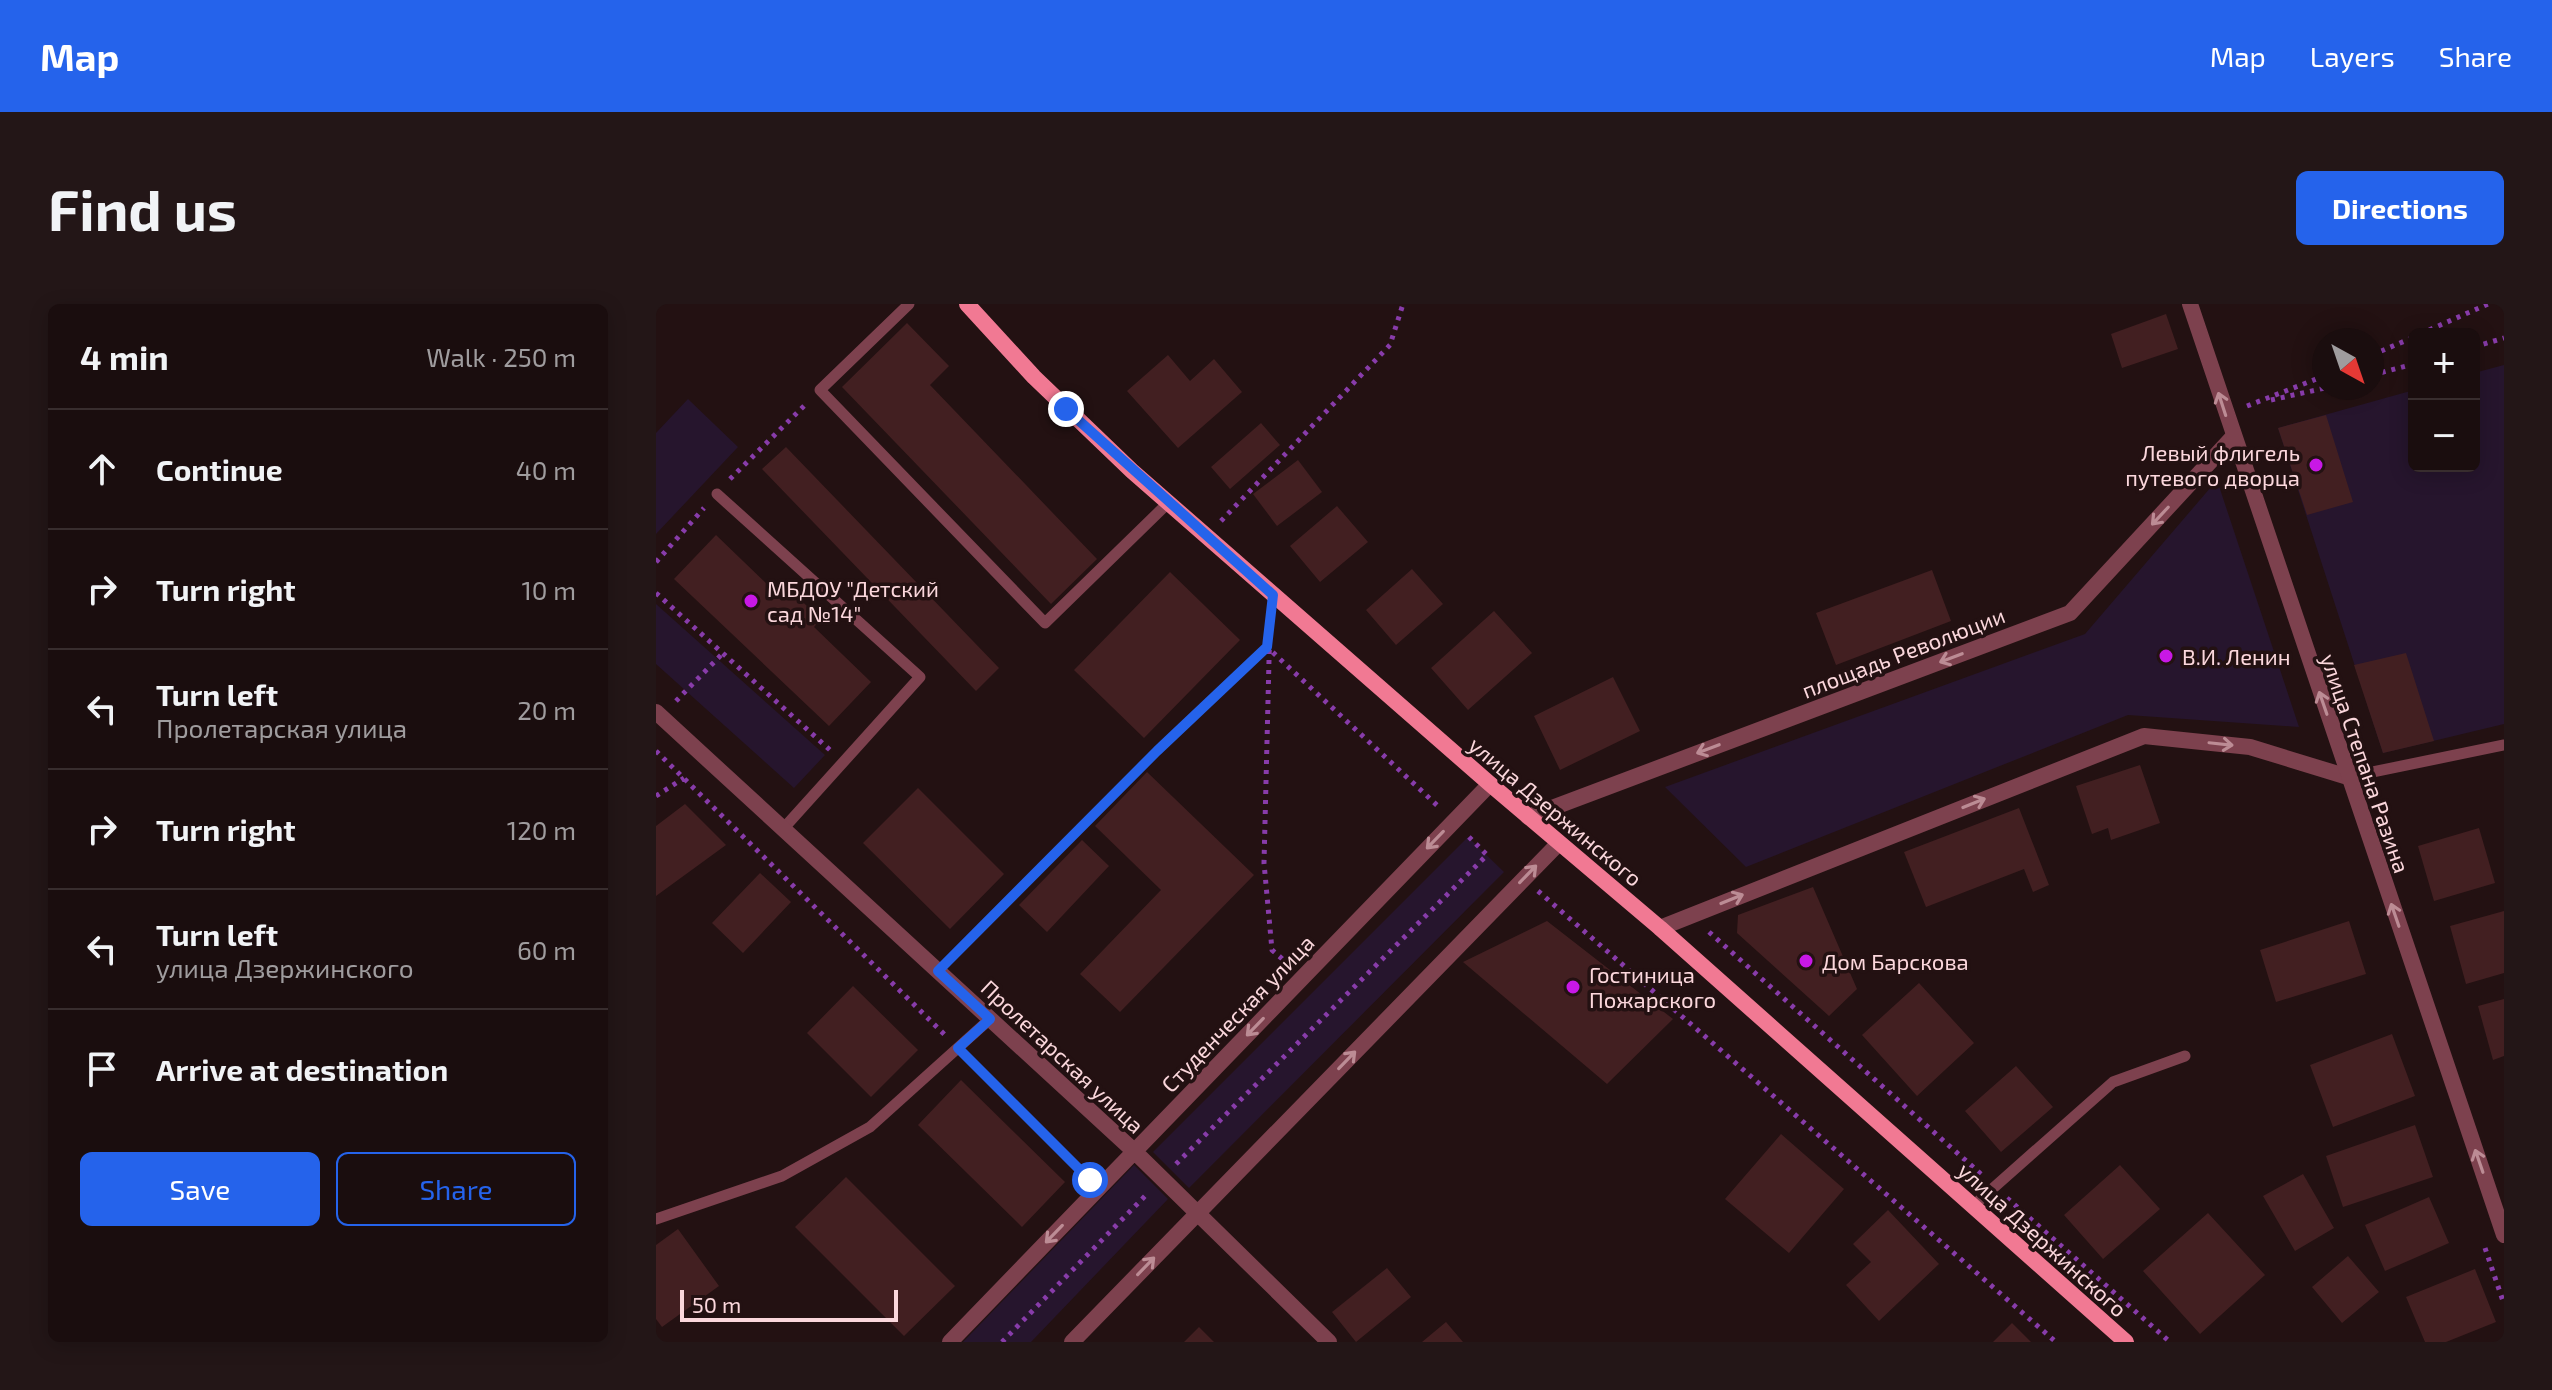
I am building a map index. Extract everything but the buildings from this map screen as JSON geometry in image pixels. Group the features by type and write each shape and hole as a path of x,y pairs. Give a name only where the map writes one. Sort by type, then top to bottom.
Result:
{"main road":[{"name":"улица Дзержинского","path":"967,304 1066,409 1168,503 1660,928 2126,1342"}],"street":[{"name":"улица Степана Разина","path":"2190,304 2232,438 2504,1235"},
{"name":"площадь Революции","path":"1528,817 2070,613 2232,438"},
{"name":"Пролетарская улица","path":"659,714 1135,1152 1329,1342"},
{"path":"1660,928 2144,736 2250,747 2348,777"},
{"name":"Студенческая улица","path":"950,1342 1490,784"},
{"path":"1072,1342 1559,843"}],"lane":[{"path":"909,304 820,390 1045,623 1168,503"},
{"path":"717,494 920,677 783,829"},
{"path":"2348,777 2504,745"},
{"path":"656,1219 782,1176 870,1127 990,1019"},
{"path":"1973,1206 2113,1082 2185,1056"}],"path":[{"path":"1206,536 1390,345 1403,304"},
{"path":"2434,328 2488,304"},
{"path":"2480,345 2504,338"},
{"path":"2384,350 2408,340"},
{"path":"2384,372 2408,366"},
{"path":"2312,381 2254,404 2312,391"},
{"path":"656,562 717,494 820,390"},
{"path":"656,593 844,762"},
{"path":"1273,595 1267,647 1269,740 1264,863 1272,950 1294,970"},
{"path":"1267,647 1446,814"},
{"path":"938,971 1146,761 1267,647"},
{"path":"659,714 723,653"},
{"path":"656,751 1090,1180"},
{"path":"656,796 684,778"},
{"path":"1002,1342 1487,855"},
{"path":"1524,879 2056,1342"},
{"path":"1690,915 2170,1342"}],"shaded area":[{"path":"2504,365 2504,724 2383,753 2278,428 2408,392 2408,472 2480,472 2480,371"},
{"path":"688,399 738,447 656,534 656,433"},
{"path":"2217,480 2299,727 2128,715 1746,867 1665,787 2085,634"},
{"path":"656,604 825,755 794,788 656,664"},
{"path":"1468,837 1504,872 1189,1188 1153,1152"},
{"path":"1134,1165 1168,1199 1031,1342 963,1342"}],"place":[{"name":"Левый флигель путевого дворца","path":"2316,465"},
{"name":"МБДОУ \"Детский сад №14\"","path":"751,601"},
{"name":"В.И. Ленин","path":"2166,656"},
{"name":"Дом Барскова","path":"1806,961"},
{"name":"Гостиница Пожарского","path":"1573,987"}],"route":[{"path":"1066,409 1098,441 1273,595 1267,647 1157,751 938,971 990,1019 958,1048 1090,1180"}]}
